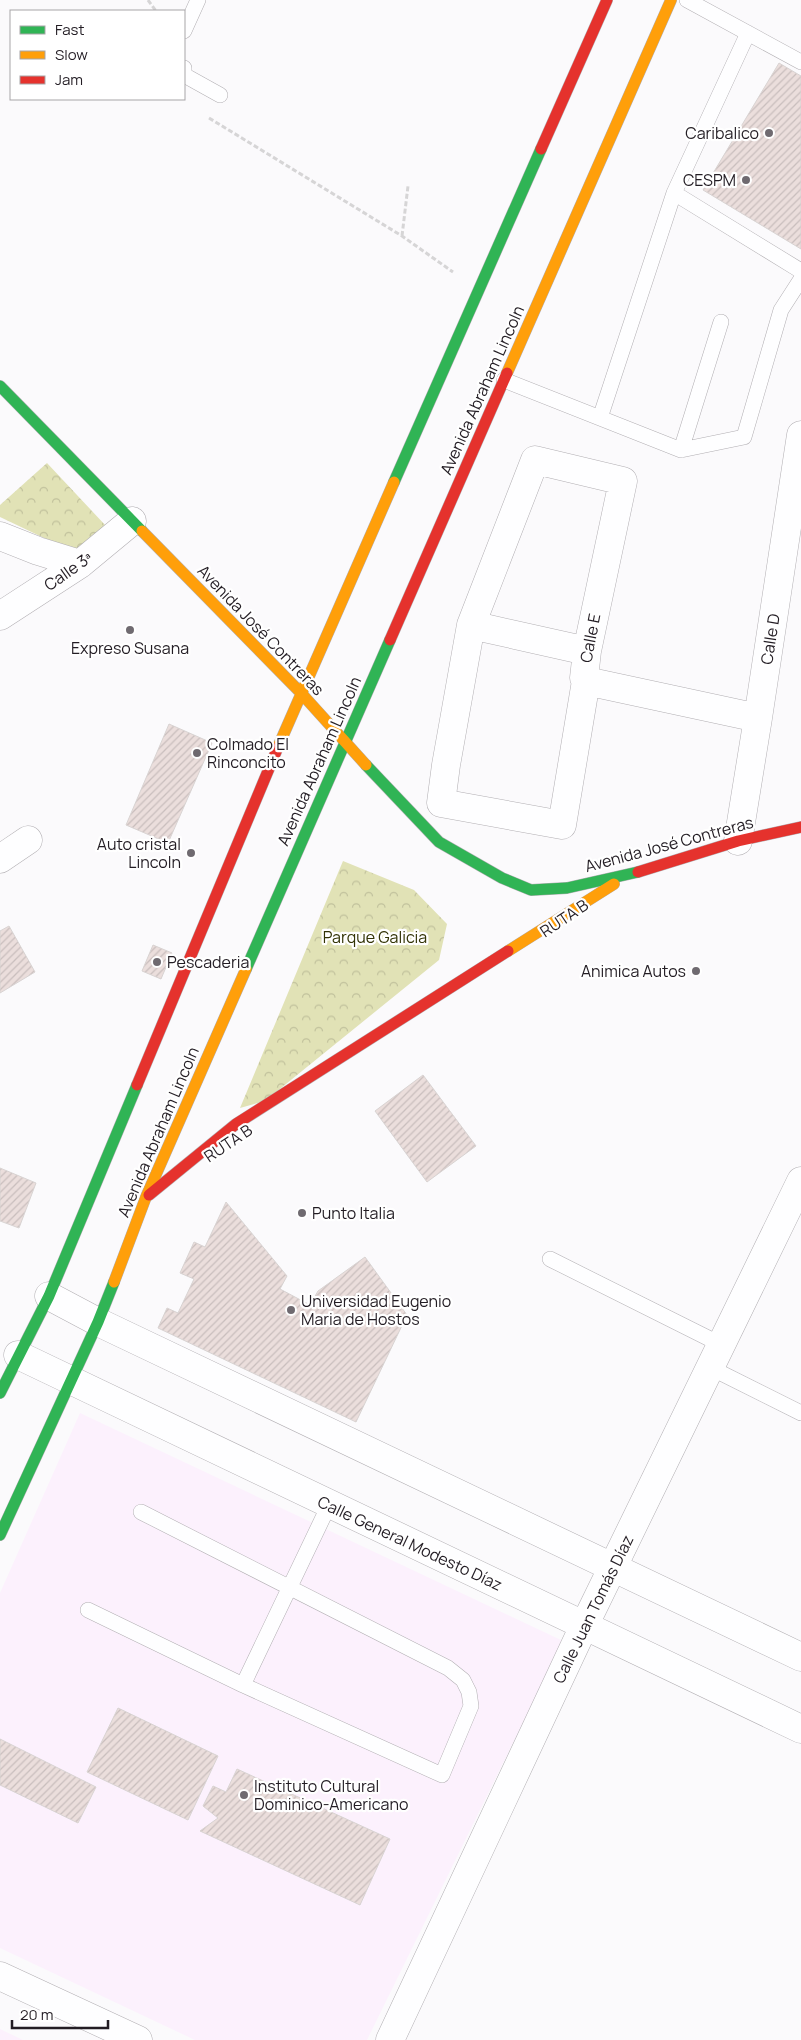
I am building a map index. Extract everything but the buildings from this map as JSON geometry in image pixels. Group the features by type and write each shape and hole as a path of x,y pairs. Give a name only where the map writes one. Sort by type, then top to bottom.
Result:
{"main road":[{"path":"0,1393 49,1296 301,693 607,0"},
{"name":"Avenida Abraham Lincoln","path":"0,1535 98,1322 146,1197 671,0"},
{"name":"Avenida José Contreras","path":"0,386 301,693 345,743 439,842 502,878 531,890 567,888 627,876 738,841 801,827"},
{"path":"608,888 627,876"}],"street":[{"name":"Calle D","path":"738,841 801,435"},
{"name":"Calle E","path":"471,625 535,460 623,481 587,651 583,675 586,681 758,718"},
{"name":"Calle 3ª","path":"0,616 80,564 132,521"},
{"path":"0,536 38,551 80,564"},
{"path":"586,681 562,825 441,803 446,764 471,625 587,651"},
{"path":"0,859 28,840"},
{"name":"Calle Juan Tomás Díaz","path":"390,2040 584,1626 801,1181"},
{"path":"49,1296 98,1322 801,1657"},
{"name":"Calle General Modesto Díaz","path":"18,1356 801,1730"},
{"path":"0,1976 138,2040"}],"lane":[{"path":"185,30 198,0"},
{"path":"687,0 801,62"},
{"path":"600,418 674,193 748,33"},
{"path":"185,77 220,95"},
{"path":"674,193 801,271"},
{"path":"504,380 681,450 744,437 781,310 801,279"},
{"path":"681,450 721,322"},
{"name":"RUTA B","path":"146,1197 608,888"},
{"path":"0,1526 146,1197"},
{"path":"550,1259 716,1356 801,1413"},
{"path":"243,1685 329,1504"},
{"path":"88,1610 243,1685 442,1775 471,1706 469,1692 463,1680 448,1668 142,1512"}],"path":[{"path":"202,114 402,236 479,290"},
{"path":"402,236 408,186"}],"shaded area":[{"name":"Instituto Cultural Dominico-Americano","path":"80,1413 563,1641 367,2040 195,2040 0,1948 0,1593"},
{"path":"0,2029 23,2040 0,2040"}],"green space":[{"path":"47,463 106,526 81,550 63,547 0,517 0,505"},
{"name":"Parque Galicia","path":"343,861 414,890 447,924 439,960 265,1101 240,1108"}],"traffic: fast":[{"path":"394,482 541,149"},
{"path":"0,386 142,531"},
{"path":"246,969 390,640"},
{"path":"366,765 439,842 502,878 531,890 567,888 638,872"},
{"path":"0,1393 49,1296 137,1085"},
{"path":"0,1535 98,1322 114,1282"}],"traffic: slow":[{"path":"507,373 671,0"},
{"path":"278,747 394,482"},
{"path":"142,531 301,693 366,765"},
{"path":"508,951 614,884"},
{"path":"114,1282 146,1197 246,969"}],"traffic: jam":[{"path":"541,149 607,0"},
{"path":"390,640 507,373"},
{"path":"137,1085 278,747"},
{"path":"638,872 738,841 801,827"},
{"path":"149,1195 236,1124 508,951"}],"place":[{"name":"Caribalico","path":"769,133"},
{"name":"CESPM","path":"746,180"},
{"name":"Expreso Susana","path":"130,630"},
{"name":"Colmado El Rinconcito","path":"197,753"},
{"name":"Auto cristal Lincoln","path":"191,853"},
{"name":"Pescaderia","path":"157,962"},
{"name":"Animica Autos","path":"696,971"},
{"name":"Punto Italia","path":"302,1213"},
{"name":"Universidad Eugenio Maria de Hostos","path":"291,1310"},
{"name":"Instituto Cultural Dominico-Americano","path":"244,1795"}]}
